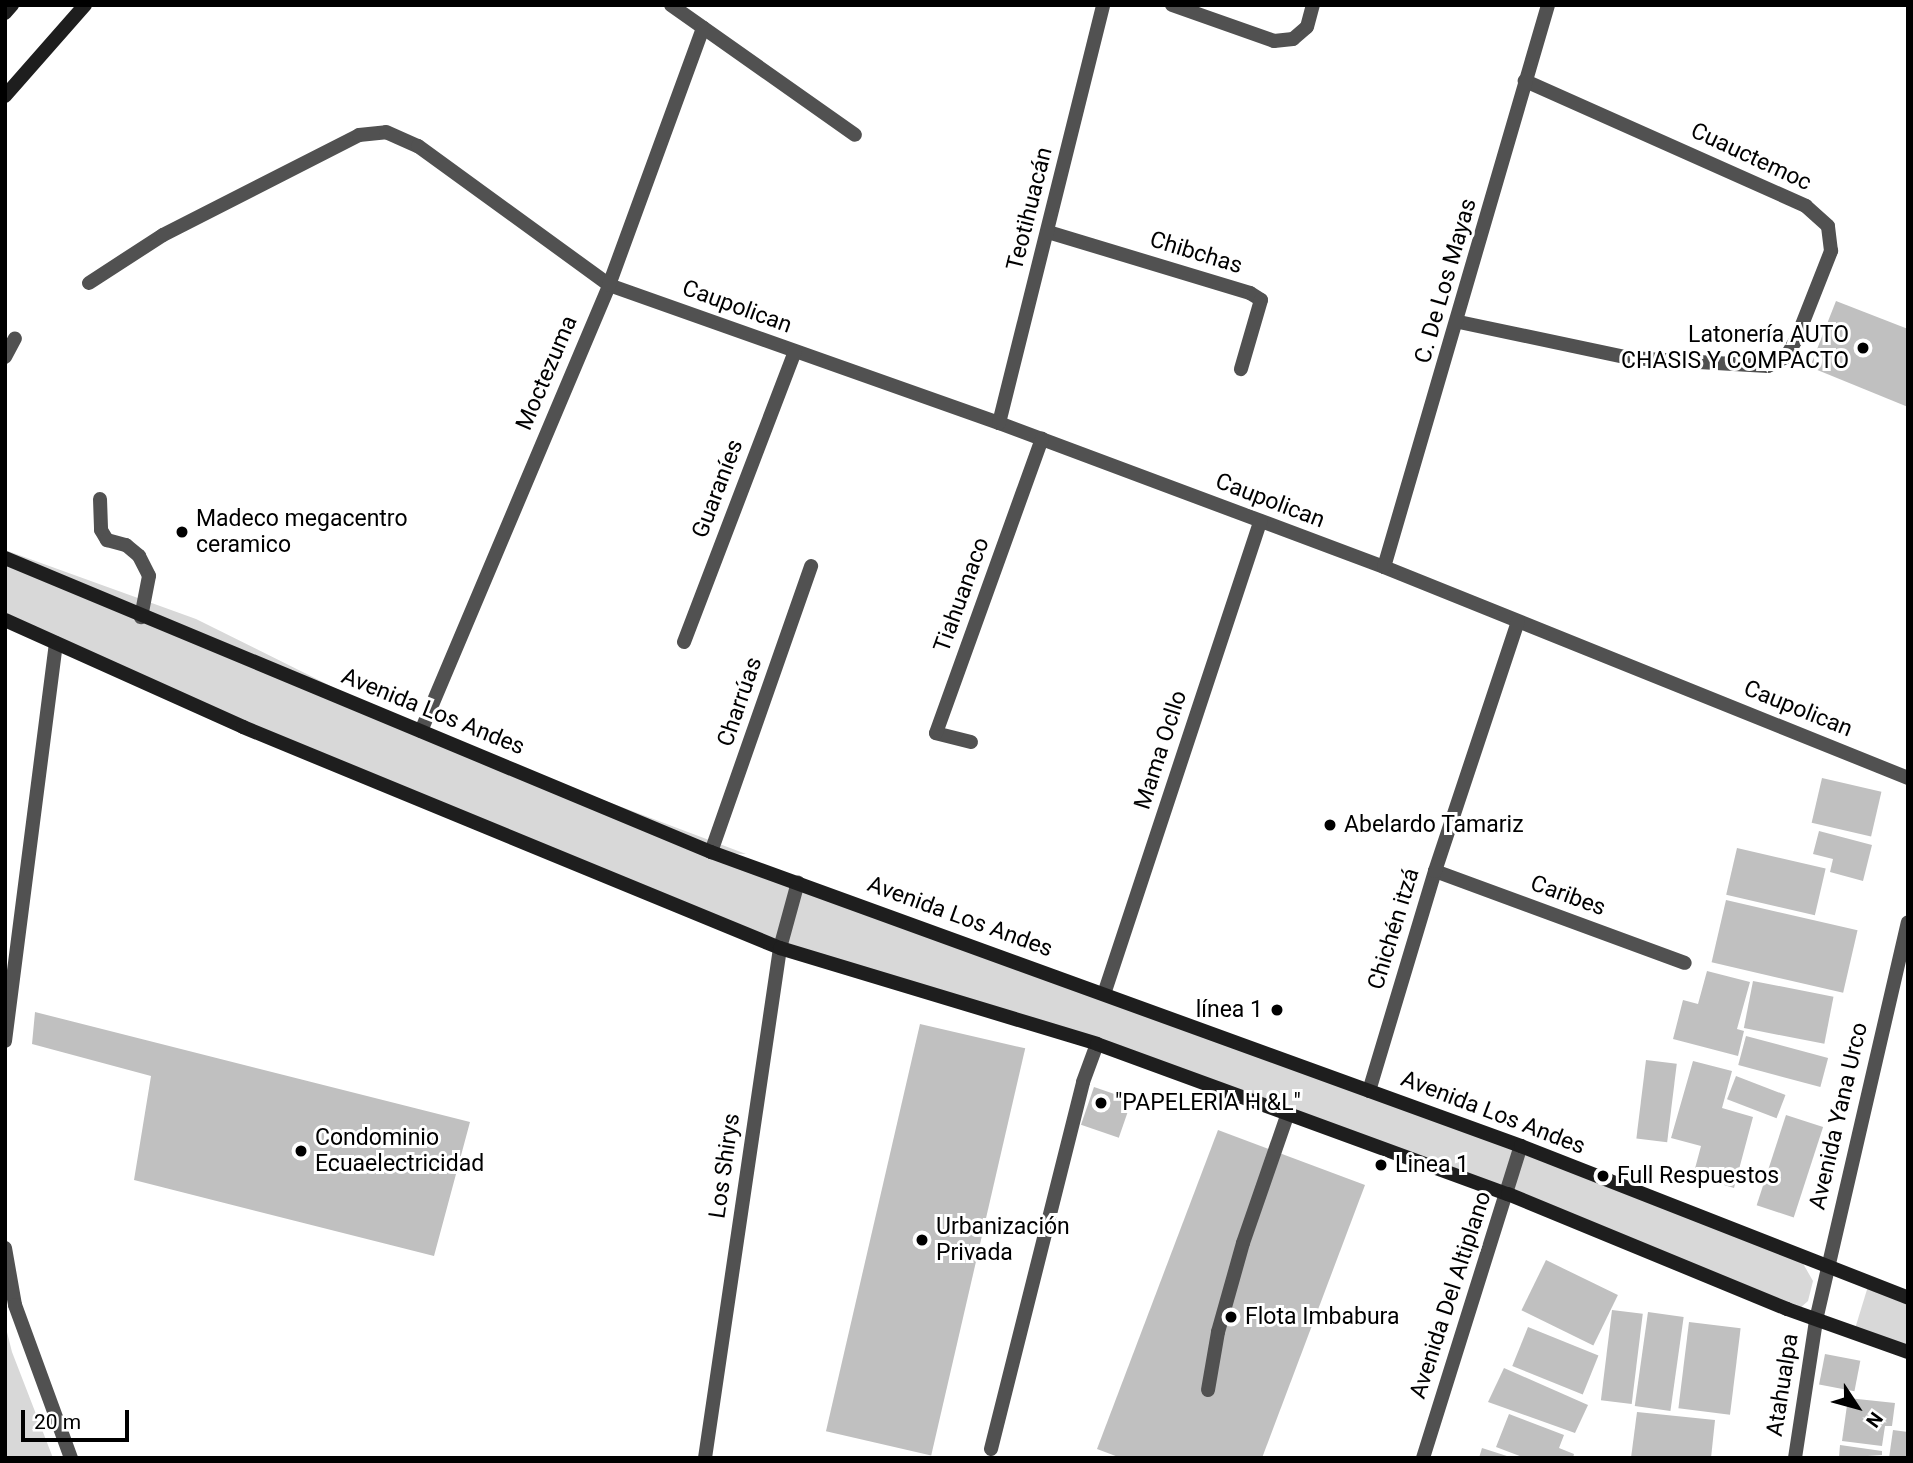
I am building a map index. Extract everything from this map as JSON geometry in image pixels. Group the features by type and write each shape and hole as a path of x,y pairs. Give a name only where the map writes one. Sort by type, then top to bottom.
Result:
{"main road":[{"path":"5,13 12,5"},
{"path":"5,96 85,5"},
{"name":"Avenida Los Andes","path":"5,558 141,617 711,852 1521,1146 1908,1298"},
{"path":"5,620 243,727 780,948 1097,1044 1286,1116 1508,1194 1816,1320 1908,1352"}],"street":[{"path":"671,5 855,135"},
{"name":"Teotihuacán","path":"999,423 1103,5"},
{"path":"1172,5 1274,41 1293,39 1307,27 1313,5"},
{"name":"C. De Los Mayas","path":"1384,568 1459,322 1548,5"},
{"name":"Moctezuma","path":"421,731 609,285 703,29"},
{"name":"Cuauctemoc","path":"1459,322 1630,358 1768,366 1786,357 1796,340 1831,251 1828,226 1806,206 1525,81"},
{"name":"Caupolican","path":"89,283 163,235 359,135 386,132 418,146 609,285 999,423 1384,568 1908,778"},
{"name":"Chibchas","path":"1048,232 1250,293 1261,300 1241,369"},
{"path":"5,357 15,338"},
{"name":"Guaraníes","path":"684,642 795,351"},
{"name":"Tiahuanaco","path":"971,742 936,733 1042,439"},
{"path":"100,499 100,530 107,540 133,551 149,576 141,617"},
{"name":"Mama Ocllo","path":"1104,994 1260,521"},
{"name":"Charrúas","path":"711,852 811,566"},
{"name":"Chichén itzá","path":"1369,1091 1435,871 1518,622"},
{"path":"5,1041 56,643"},
{"name":"Caribes","path":"1435,871 1685,963"},
{"name":"Los Shirys","path":"705,1458 780,948 798,882"},
{"name":"Avenida Yana Urco","path":"1816,1320 1826,1267 1908,923"},
{"path":"991,1449 1083,1082 1097,1044"},
{"path":"1208,1390 1218,1332 1243,1243 1286,1116"},
{"name":"Avenida Del Altiplano","path":"1423,1458 1486,1250 1508,1194 1521,1146"},
{"path":"5,1248 15,1305 71,1458"},
{"name":"Atahualpa","path":"1795,1458 1816,1320"}],"shaded area":[{"path":"5,550 196,619 421,731 746,854 715,853 1521,1146 1801,1260 1813,1281 1808,1301 1799,1309 1508,1194 1097,1044 780,948 5,620"},
{"path":"1869,1283 1908,1298 1908,1352 1854,1332"},
{"path":"5,1324 12,1352 53,1458 5,1458"}],"building":[{"name":"Latonería AUTO CHASIS Y COMPACTO","path":"1836,301 1908,329 1908,407 1810,367"},
{"path":"1822,778 1881,792 1871,837 1812,823"},
{"path":"1819,831 1872,845 1863,881 1830,872 1833,859 1813,854"},
{"path":"1737,848 1826,868 1815,915 1726,895"},
{"path":"1726,900 1858,930 1843,993 1712,962"},
{"path":"1707,971 1750,982 1737,1029 1744,1031 1738,1056 1673,1039 1683,1000 1698,1004"},
{"path":"1753,981 1833,997 1824,1044 1744,1028"},
{"name":"Condominio Ecuaelectricidad","path":"35,1012 470,1122 434,1256 134,1180 151,1076 32,1044"},
{"name":"Urbanización Privada","path":"920,1024 1025,1048 931,1456 826,1431"},
{"path":"1746,1036 1828,1058 1820,1087 1738,1065"},
{"path":"1646,1060 1677,1064 1667,1142 1636,1138"},
{"path":"1693,1061 1732,1071 1722,1108 1753,1117 1734,1188 1693,1176 1701,1146 1671,1138"},
{"path":"1736,1076 1785,1095 1777,1118 1727,1099"},
{"path":"1094,1087 1132,1100 1119,1138 1081,1125"},
{"path":"1786,1115 1823,1127 1794,1217 1757,1205"},
{"name":"Flota Imbabura","path":"1218,1130 1365,1185 1262,1458 1121,1458 1097,1449"},
{"path":"1546,1260 1618,1295 1593,1345 1521,1310"},
{"path":"1612,1310 1643,1314 1632,1404 1601,1400"},
{"path":"1648,1312 1684,1317 1670,1411 1635,1406"},
{"path":"1689,1322 1741,1328 1730,1415 1678,1408"},
{"path":"1528,1327 1598,1355 1583,1394 1512,1366"},
{"path":"1825,1354 1860,1361 1854,1391 1819,1384"},
{"path":"1504,1368 1588,1405 1575,1433 1488,1402"},
{"path":"1848,1398 1895,1403 1892,1426 1885,1426 1882,1446 1842,1441"},
{"path":"1637,1412 1715,1420 1711,1458 1631,1458"},
{"path":"1509,1414 1564,1435 1559,1448 1574,1454 1573,1458 1525,1458 1496,1447"},
{"path":"1893,1430 1908,1432 1908,1458 1889,1458"},
{"path":"1840,1445 1882,1451 1882,1455 1839,1458"},
{"path":"1482,1448 1510,1457 1510,1458 1479,1458"}],"place":[{"name":"Latonería AUTO CHASIS Y COMPACTO","path":"1863,348"},
{"name":"Madeco megacentro ceramico","path":"182,532"},
{"name":"Abelardo Tamariz","path":"1330,825"},
{"name":"línea 1","path":"1277,1010"},
{"name":"\"PAPELERIA H &L\"","path":"1101,1103"},
{"name":"Condominio Ecuaelectricidad","path":"301,1151"},
{"name":"Linea 1","path":"1381,1165"},
{"name":"Full Respuestos","path":"1603,1176"},
{"name":"Urbanización Privada","path":"922,1240"},
{"name":"Flota Imbabura","path":"1231,1317"}]}
